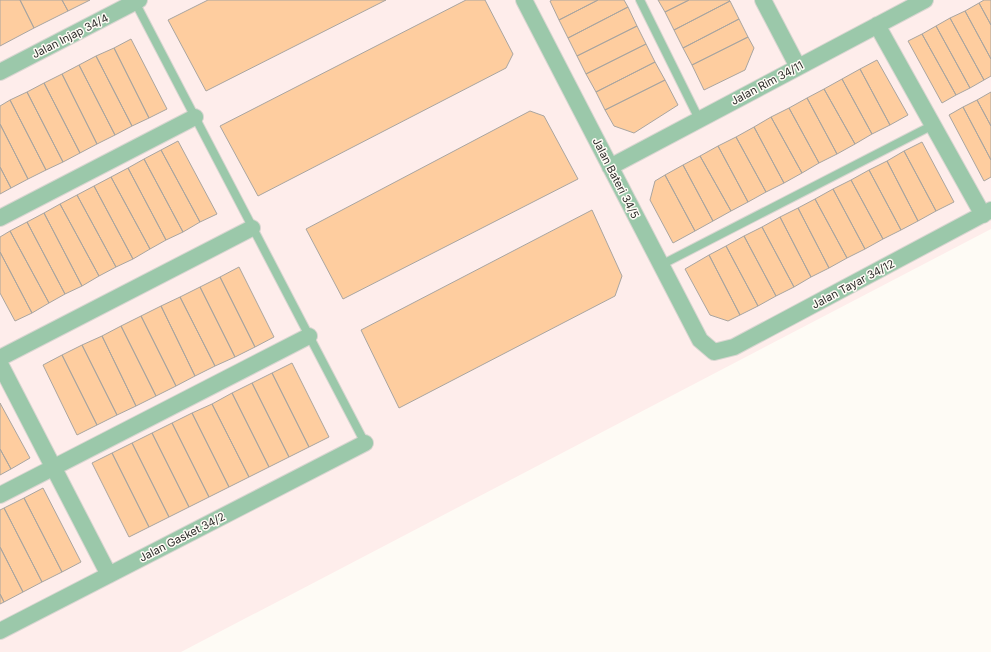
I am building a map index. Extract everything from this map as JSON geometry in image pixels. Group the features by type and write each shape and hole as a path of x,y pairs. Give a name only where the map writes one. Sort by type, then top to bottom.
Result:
{"street":[{"name":"Jalan Bateri 34/5","path":"524,0 700,340 714,352"},
{"path":"763,0 798,67"},
{"name":"Jalan Rim 34/11","path":"610,167 925,0"},
{"name":"Jalan Injap 34/4","path":"0,72 136,1"},
{"path":"877,25 933,125 987,213"},
{"path":"0,218 195,117"},
{"name":"Jalan Tayar 34/12","path":"714,352 734,347 987,213"},
{"path":"0,358 252,228"},
{"path":"0,495 309,336"},
{"path":"0,364 109,575"},
{"name":"Jalan Gasket 34/2","path":"0,631 365,443"}],"lane":[{"path":"640,0 700,119"},
{"path":"136,1 252,228 365,443"},
{"path":"660,265 933,125"}],"shaded area":[{"path":"0,0 991,0 991,229 181,652 0,652"}],"building":[{"path":"0,0 20,0 34,28 0,46"},
{"path":"20,0 62,0 68,11 34,28"},
{"path":"62,0 90,0 68,11"},
{"path":"208,0 386,0 206,91 168,20"},
{"path":"466,0 485,0 513,54 506,68 258,196 220,126"},
{"path":"598,0 559,20 550,1"},
{"path":"598,0 624,0 628,7 568,38 559,20"},
{"path":"658,0 689,0 665,12"},
{"path":"689,0 730,1 674,30 665,12"},
{"path":"984,0 991,0 991,25 979,3"},
{"path":"730,1 739,19 683,48 674,30"},
{"path":"979,3 991,25 991,59 965,11"},
{"path":"628,7 637,26 577,56 568,38"},
{"path":"965,11 991,59 991,76 984,80 950,18"},
{"path":"950,18 984,80 970,88 936,26"},
{"path":"739,19 748,37 692,65 683,48"},
{"path":"637,26 646,44 586,74 577,56"},
{"path":"936,26 970,88 956,95 922,34"},
{"path":"922,34 956,95 942,103 908,41"},
{"path":"748,37 754,48 745,70 704,90 692,65"},
{"path":"131,39 167,109 149,118 114,48"},
{"path":"646,44 655,62 596,92 586,74"},
{"path":"114,48 149,118 132,126 96,56"},
{"path":"96,56 132,126 115,135 79,65"},
{"path":"877,60 908,115 890,125 860,69"},
{"path":"655,62 665,80 605,110 596,92"},
{"path":"79,65 115,135 97,144 62,74"},
{"path":"860,69 890,125 872,134 842,79"},
{"path":"62,74 97,144 80,153 44,83"},
{"path":"842,79 872,134 855,144 824,89"},
{"path":"665,80 678,105 634,133 614,126 605,110"},
{"path":"44,83 80,153 63,162 27,92"},
{"path":"824,89 855,144 837,154 807,98"},
{"path":"27,92 63,162 46,170 10,100"},
{"path":"991,92 991,126 977,100"},
{"path":"807,98 837,154 819,163 789,108"},
{"path":"10,100 46,170 28,179 0,124 0,106"},
{"path":"977,100 991,126 991,160 963,107"},
{"path":"963,107 991,160 991,177 984,181 949,115"},
{"path":"789,108 819,163 802,173 771,117"},
{"path":"530,111 544,116 578,179 343,299 306,229"},
{"path":"771,117 802,173 784,183 754,127"},
{"path":"0,124 28,179 11,188 0,167"},
{"path":"754,127 784,183 766,192 736,137"},
{"path":"736,137 766,192 748,202 718,146"},
{"path":"178,141 217,214 200,222 161,150"},
{"path":"922,142 954,202 936,211 904,151"},
{"path":"718,146 748,202 731,211 700,156"},
{"path":"161,150 200,222 183,232 144,159"},
{"path":"904,151 936,211 918,221 887,161"},
{"path":"700,156 731,211 713,221 683,165"},
{"path":"144,159 183,232 166,240 128,168"},
{"path":"887,161 918,221 901,230 869,170"},
{"path":"683,165 713,221 695,231 665,175"},
{"path":"0,167 11,188 0,194"},
{"path":"128,168 166,240 150,249 111,177"},
{"path":"869,170 901,230 883,239 851,180"},
{"path":"665,175 695,231 673,243 650,200 655,181"},
{"path":"111,177 150,249 133,259 94,186"},
{"path":"851,180 883,239 865,249 833,189"},
{"path":"94,186 133,259 116,267 77,195"},
{"path":"833,189 865,249 847,258 815,199"},
{"path":"77,195 116,267 99,276 60,204"},
{"path":"815,199 847,258 829,268 798,208"},
{"path":"60,204 99,276 82,286 44,213"},
{"path":"798,208 829,268 811,277 780,217"},
{"path":"592,210 622,276 615,296 399,408 361,330"},
{"path":"44,213 82,286 65,294 27,222"},
{"path":"780,217 811,277 794,287 762,227"},
{"path":"27,222 65,294 49,303 10,231"},
{"path":"762,227 794,287 776,296 744,236"},
{"path":"10,231 49,303 32,313 0,252 0,237"},
{"path":"744,236 776,296 758,306 726,246"},
{"path":"726,246 758,306 740,315 709,255"},
{"path":"0,252 32,313 15,321 0,293"},
{"path":"709,255 740,315 728,321 710,315 685,269"},
{"path":"239,267 274,337 255,347 220,277"},
{"path":"220,277 255,347 235,357 200,287"},
{"path":"200,287 235,357 215,366 180,297"},
{"path":"180,297 215,366 195,376 161,306"},
{"path":"161,306 195,376 176,386 141,316"},
{"path":"141,316 176,386 156,396 121,326"},
{"path":"121,326 156,396 136,406 102,336"},
{"path":"102,336 136,406 117,415 82,345"},
{"path":"82,345 117,415 97,425 62,355"},
{"path":"62,355 97,425 77,435 43,365"},
{"path":"292,363 329,437 309,447 272,373"},
{"path":"272,373 309,447 289,457 252,383"},
{"path":"252,383 289,457 269,467 232,393"},
{"path":"232,393 269,467 249,477 212,404"},
{"path":"0,403 30,458 11,469 0,449"},
{"path":"212,404 249,477 229,487 192,413"},
{"path":"192,413 229,487 209,497 172,423"},
{"path":"172,423 209,497 189,507 152,433"},
{"path":"152,433 189,507 169,517 132,443"},
{"path":"132,443 169,517 149,527 112,453"},
{"path":"0,449 11,469 0,475"},
{"path":"112,453 149,527 129,537 92,463"},
{"path":"43,488 81,562 62,572 24,498"},
{"path":"24,498 62,572 42,582 4,508"},
{"path":"4,508 42,582 23,592 0,547 0,510"},
{"path":"0,547 23,592 4,602 0,594"},
{"path":"0,594 4,602 0,604"}]}
